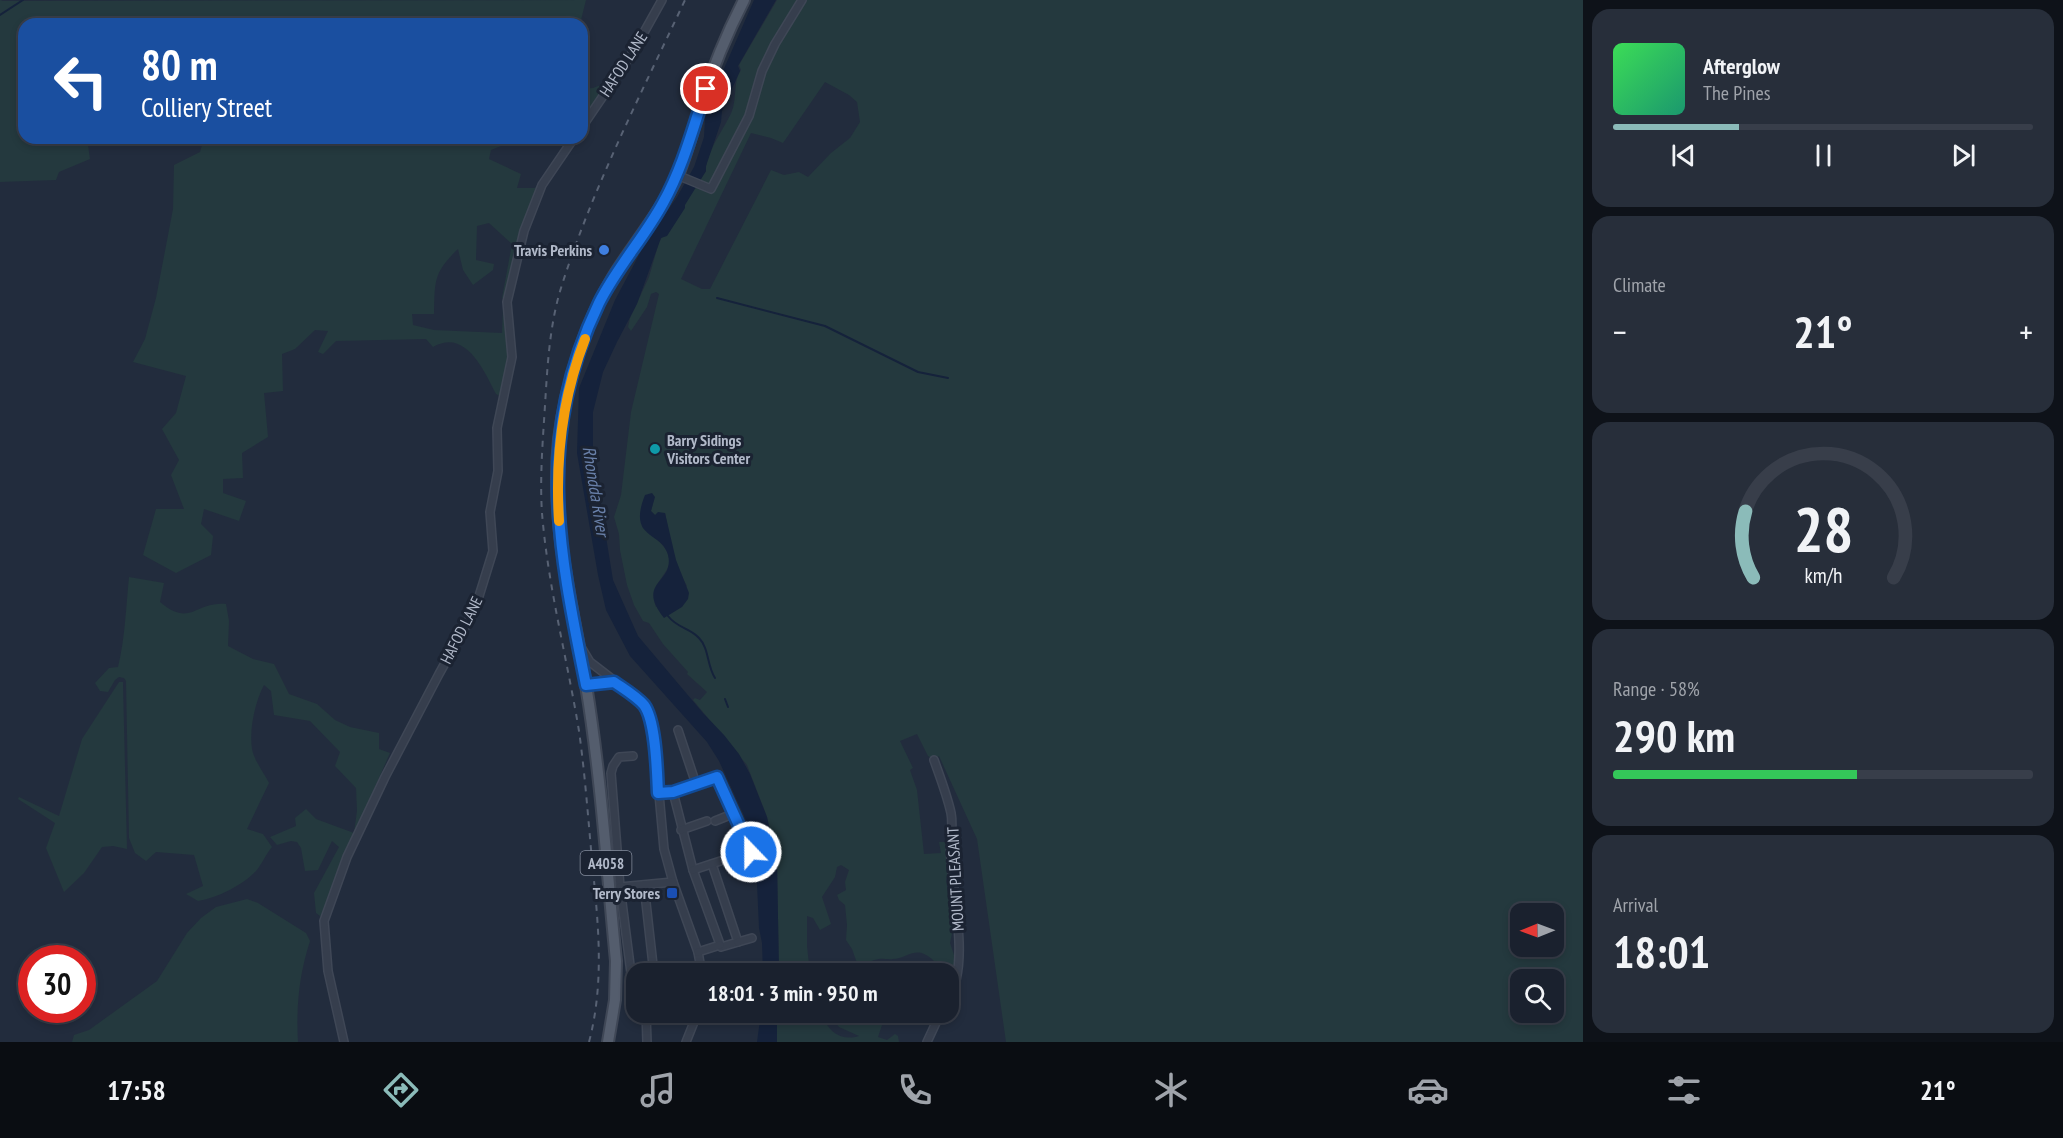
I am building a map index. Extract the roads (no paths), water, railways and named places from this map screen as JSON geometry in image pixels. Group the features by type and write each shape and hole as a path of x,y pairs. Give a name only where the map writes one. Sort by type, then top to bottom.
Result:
{"main road":[{"name":"A4058","path":"608,1042 615,1000 616,961 586,685 563,555 557,492 559,439 567,392 578,356 600,301 681,177 712,71 744,0"}],"street":[{"name":"HAFOD LANE","path":"588,118 633,52 662,0"},
{"path":"681,177 711,189 749,116 762,71 802,0"},
{"name":"HAFOD LANE","path":"344,1042 328,971 324,921 347,857 385,777 475,609 493,551 490,512 498,471 497,428 512,357 507,302 524,231 542,185 570,144"},
{"path":"577,641 590,662 646,707 651,726 664,849 700,963"},
{"path":"586,685 614,682"},
{"path":"678,730 696,784"},
{"path":"631,963 620,887 611,773 619,757 633,756"},
{"name":"MOUNT PLEASANT","path":"934,760 951,815 957,963"},
{"path":"658,793 673,792 717,777 735,813 751,852 693,870"},
{"path":"673,792 693,870 720,946"},
{"path":"681,830 735,813"},
{"path":"712,864 738,942"},
{"path":"620,887 673,882"},
{"path":"644,885 653,963"},
{"path":"698,952 752,938"},
{"path":"646,1023 647,1042"},
{"path":"686,1042 694,1023"},
{"path":"927,1042 936,1023"}],"water":[{"name":"Rhondda River","path":"754,0 776,0 738,66 740,71 722,111 721,122 706,171 667,236 661,238 637,304 603,372 593,412 593,454 613,580 638,636 739,754 750,774 767,817 777,863 779,963 763,963 755,840 719,761 707,742 630,656 606,610 577,453 579,388 615,300 647,240 677,197 694,167 704,137 705,118"},
{"path":"652,493 655,497 651,511 655,515 658,512 665,513 676,560 689,593 682,607 664,618 653,597 654,589 669,565 668,555 665,547 648,533 640,520 645,495"},
{"path":"760,1023 777,1023 777,1042 757,1042"}],"waterway":[{"path":"0,15 23,0"},
{"path":"717,298 825,326 918,372 948,378"},
{"path":"668,616 702,642 715,678"},
{"path":"725,699 728,707"}],"railway":[{"path":"589,1042 597,997 599,951 585,779 579,731 553,595 542,513 542,455 549,354 553,320 561,288 587,214 685,0"}],"place":[{"name":"Travis Perkins","path":"604,250"},
{"name":"Barry Sidings Visitors Center","path":"655,449"},
{"name":"Terry Stores","path":"672,893"}]}
